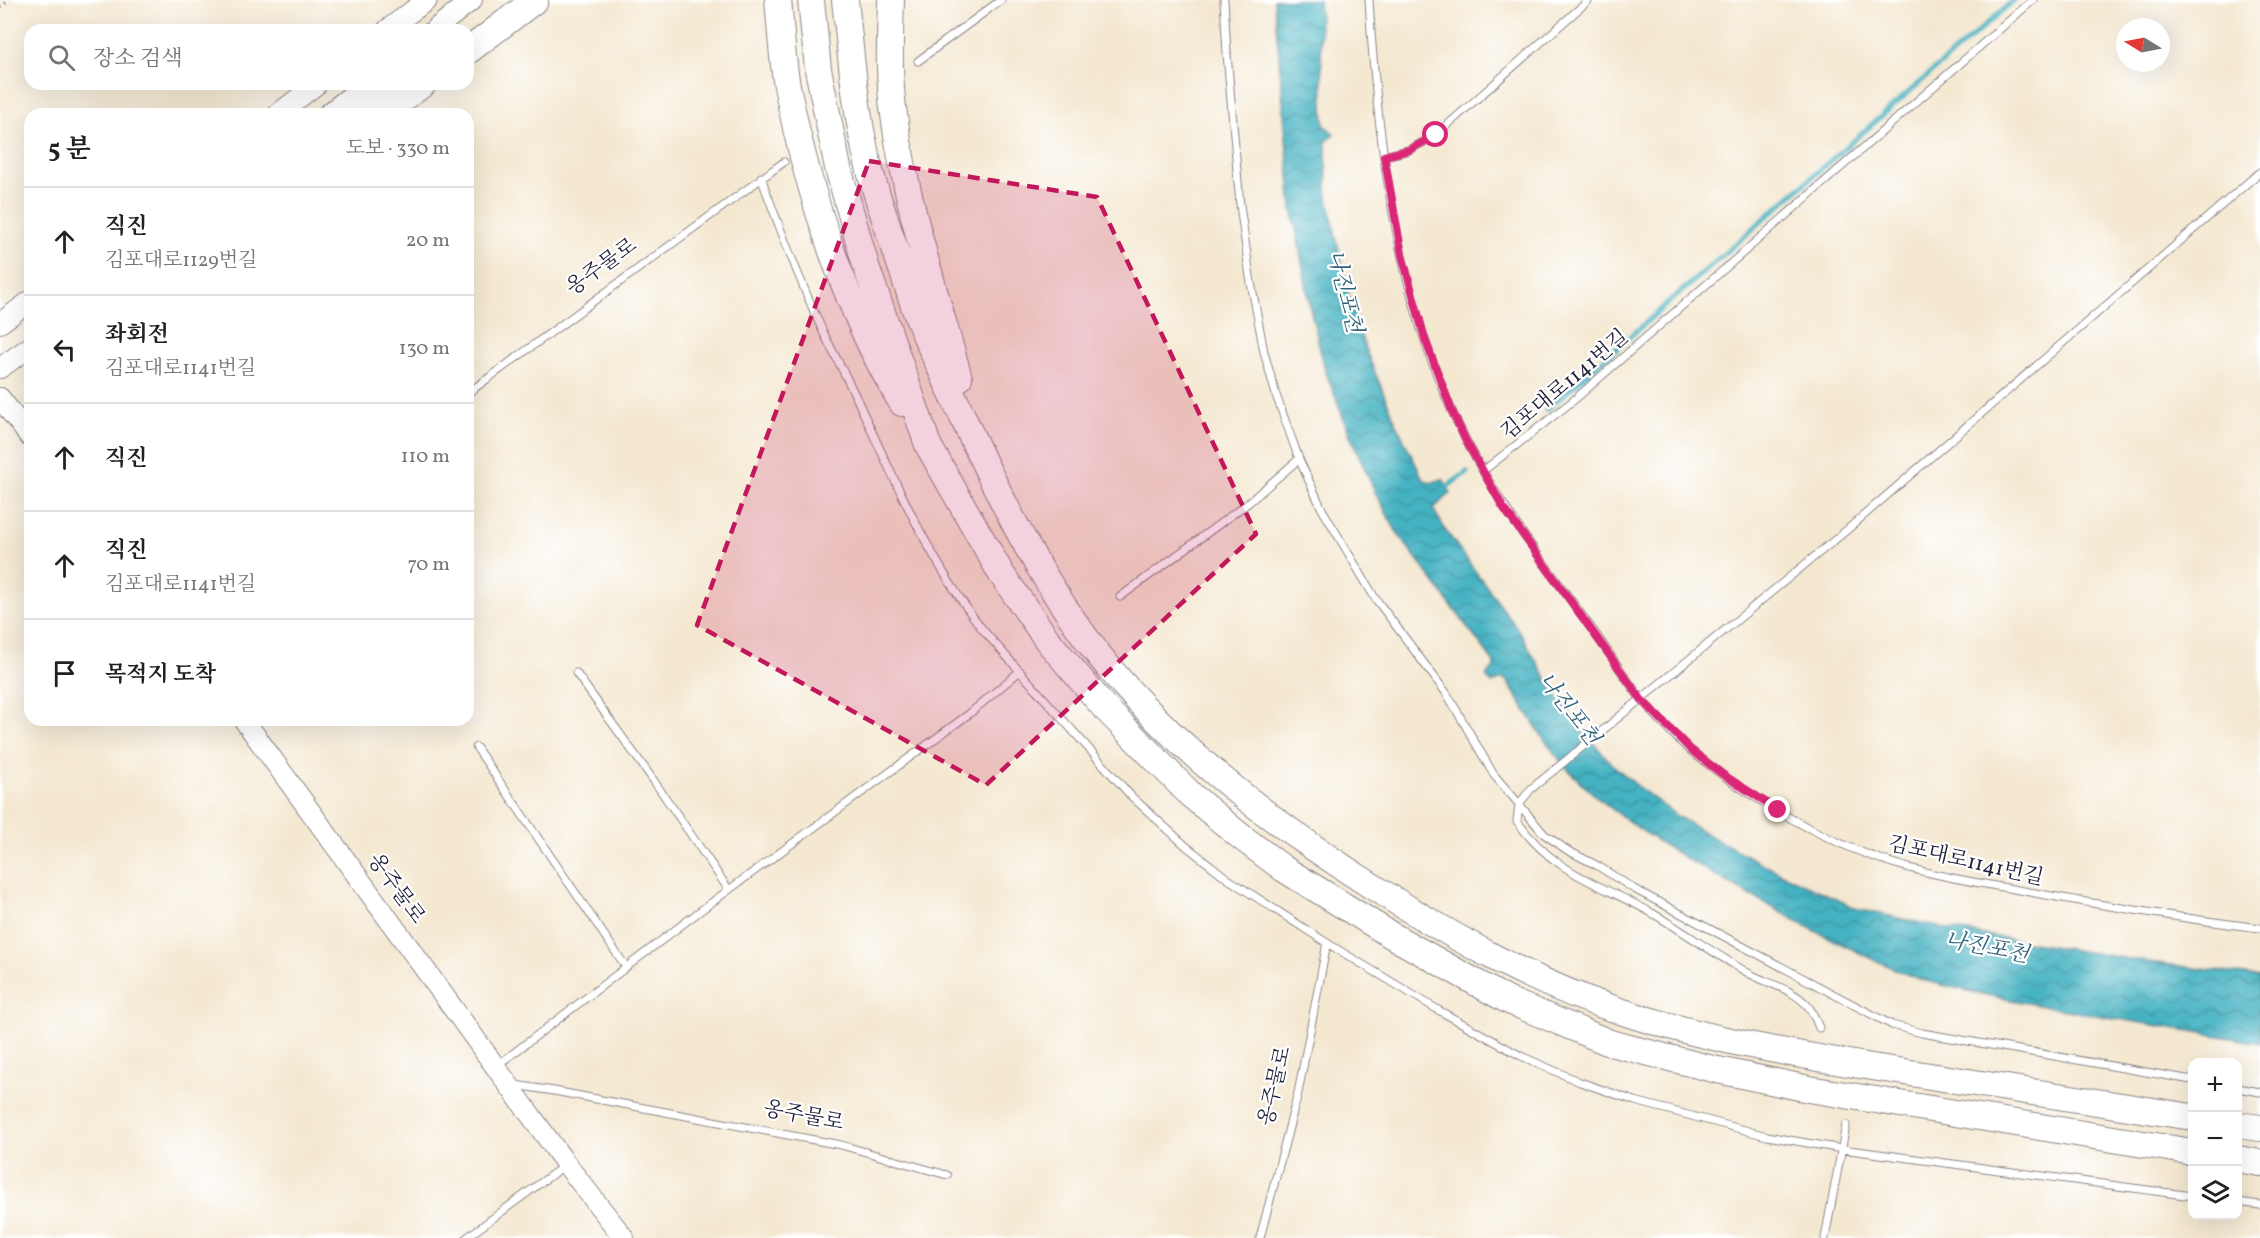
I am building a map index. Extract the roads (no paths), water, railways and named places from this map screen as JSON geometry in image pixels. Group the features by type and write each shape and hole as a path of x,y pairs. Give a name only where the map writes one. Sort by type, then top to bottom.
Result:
{"highway":[{"path":"474,28 511,0"},
{"path":"474,46 535,0"},
{"path":"778,0 787,89 807,173 832,249 864,330 887,379 1002,574 1048,640 1104,707 1148,754 1192,796 1240,836 1284,869 1337,903 1464,977 1507,1000 1610,1043 1661,1057 1809,1089 2188,1151"},
{"path":"811,0 818,69 838,168 866,266 928,445"},
{"path":"845,0 859,115 868,164 919,319 979,453 1020,534 1064,608 1122,683 1200,761 1260,811 1343,868 1443,931 1571,994 1622,1012 1688,1031 1789,1053 2188,1116"},
{"path":"891,0 889,61 893,112 902,166 979,453"},
{"path":"367,108 391,90"},
{"path":"390,108 415,90"},
{"path":"2242,1126 2260,1128"},
{"path":"2242,1160 2260,1163"}],"street":[{"path":"395,24 427,0"},
{"path":"442,24 472,0"},
{"path":"286,108 309,90"},
{"path":"336,108 358,90"},
{"path":"0,323 24,305"},
{"path":"0,368 24,351"},
{"path":"0,398 24,429"},
{"name":"옹주물로","path":"248,726 566,1164 624,1238"}],"lane":[{"path":"918,61 1001,0"},
{"path":"1224,0 1240,205 1250,278 1264,352 1276,395 1299,459 1322,509 1375,597 1448,694 1494,775 1544,834 1634,889 1884,1022 1922,1033 2188,1079"},
{"path":"1369,0 1377,112 1402,255 1425,339 1452,411 1484,471"},
{"path":"1384,156 1409,150 1436,135 1589,0"},
{"name":"김포대로1141번길","path":"2033,0 1574,400 1484,471 1503,507 1641,699 1671,733 1722,774 1807,827 1869,855 1900,865 1966,880 2186,919 2260,928"},
{"name":"옹주물로","path":"474,389 784,162"},
{"path":"1819,1028 1806,1003 1794,995 1751,974 1654,914 1571,872 1551,859 1531,840 1517,821 1519,804 1531,789 1856,521 2260,172"},
{"path":"761,177 824,333 920,533 963,605 1097,759 1156,820 1228,879 1327,943 1478,1033 1521,1056 1580,1082 1635,1101 1767,1136 1842,1149 2188,1195"},
{"path":"1120,597 1248,503 1299,459"},
{"path":"496,1067 729,890 959,721 1020,671"},
{"path":"576,673 729,890"},
{"path":"476,747 626,967"},
{"name":"옹주물로","path":"1260,1238 1298,1093 1327,943"},
{"name":"옹주물로","path":"509,1085 554,1091 842,1146 947,1175"},
{"path":"2242,1089 2260,1092"},
{"path":"1825,1238 1846,1125"},
{"path":"465,1238 566,1164"},
{"path":"2242,1203 2260,1205"}],"water":[{"name":"나진포천","path":"1274,0 1319,0 1324,125 1334,134 1326,142 1327,193 1349,298 1365,348 1396,423 1423,479 1430,483 1443,479 1451,493 1433,509 1446,531 1519,631 1554,692 1584,733 1613,765 1677,816 1710,836 1774,870 1858,909 1943,928 2142,961 2260,977 2260,1043 2012,1000 1910,976 1809,928 1703,869 1622,817 1574,776 1546,742 1506,680 1501,679 1492,684 1486,676 1494,668 1494,663 1396,531 1375,492 1349,433 1325,370 1311,312 1292,208"}],"waterway":[{"path":"1546,410 2014,0"},
{"path":"1444,489 1467,472"}]}
